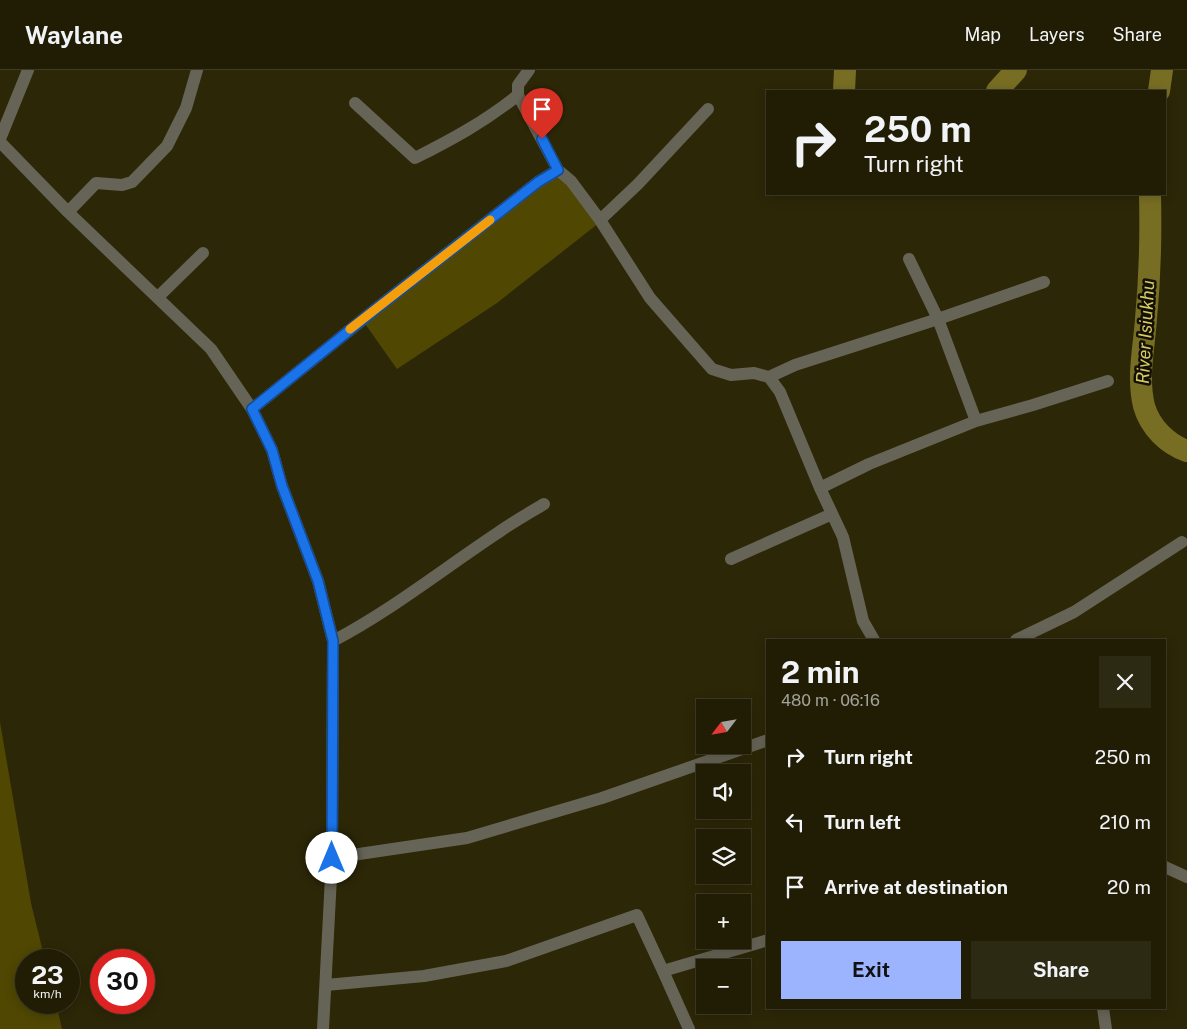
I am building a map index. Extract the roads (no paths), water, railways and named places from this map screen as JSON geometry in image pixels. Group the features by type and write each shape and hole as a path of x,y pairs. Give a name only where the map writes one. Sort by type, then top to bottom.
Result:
{"street":[{"path":"28,70 0,141 68,212 211,349 252,409 272,450 282,486 318,581 333,641 332,858 323,1029"},
{"path":"68,212 96,182 122,185 132,182 167,146 186,108 197,70"},
{"path":"529,70 518,86 518,96 558,170 571,181 600,220 650,298 712,369 731,375 754,373 769,377 780,392 820,488 843,537 864,621 873,639"},
{"path":"355,103 416,158 461,134 497,112 518,96"},
{"path":"600,220 638,184 708,109"},
{"path":"252,409 392,296 538,182 558,170"},
{"path":"158,297 203,254"},
{"path":"909,259 938,319 976,421"},
{"path":"769,377 794,365 938,319 1044,282"},
{"path":"820,488 869,464 976,421 1108,381"},
{"path":"333,641 399,602 500,531 544,504"},
{"path":"731,559 832,514"},
{"path":"1018,639 1074,612 1182,542"},
{"path":"332,858 467,838 602,798 766,741"},
{"path":"1166,868 1187,877"},
{"path":"326,985 424,976 506,961 637,915 689,1029"},
{"path":"663,971 766,941"},
{"path":"1103,1009 1106,1029"}],"waterway":[{"name":"River Isiukhu","path":"844,90 845,70"},
{"name":"River Isiukhu","path":"998,90 1016,70"},
{"name":"River Isiukhu","path":"1159,90 1162,70"},
{"name":"River Isiukhu","path":"1150,195 1149,272 1142,362 1142,395 1147,414 1155,428 1166,439 1187,451"}]}
